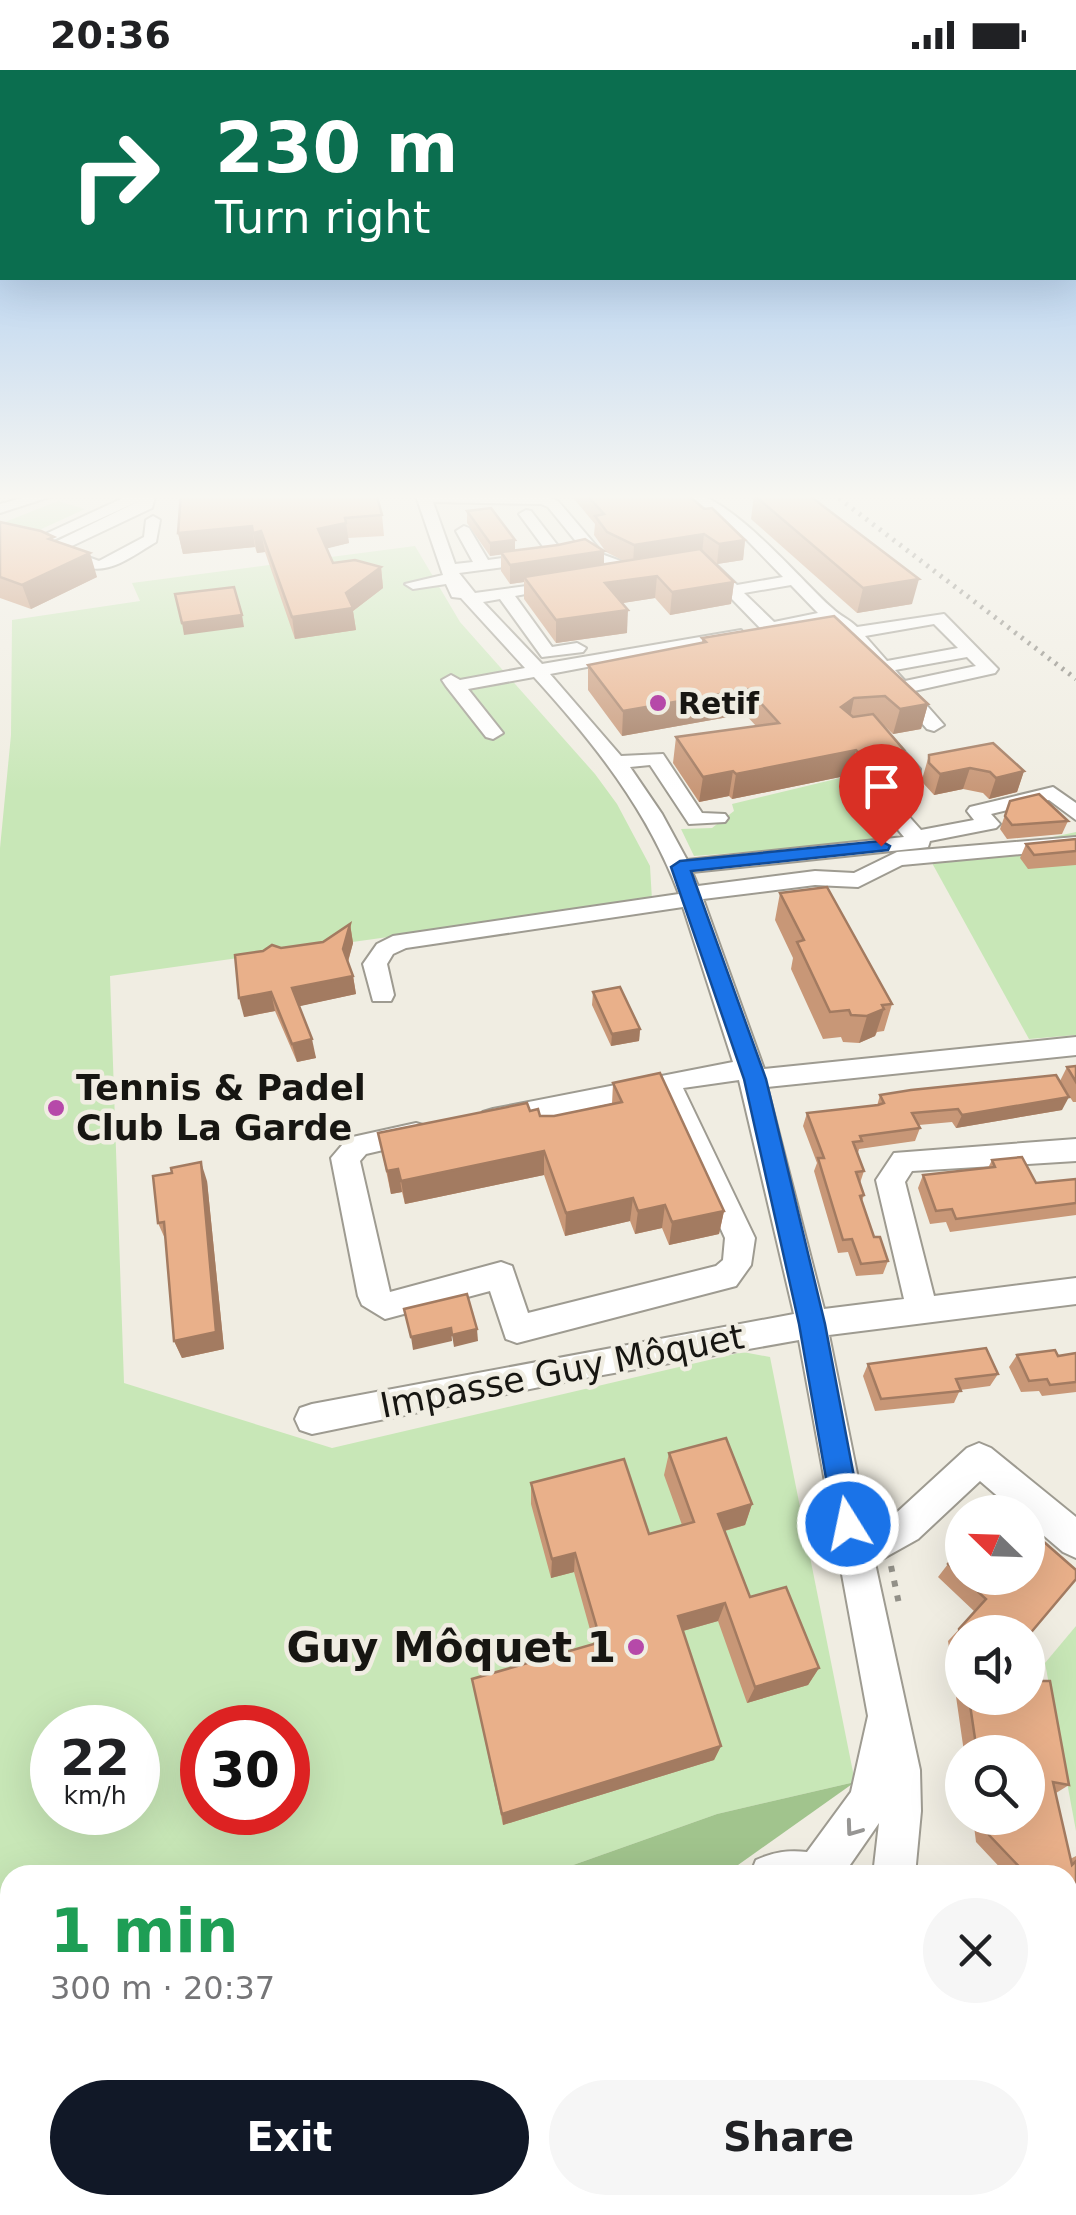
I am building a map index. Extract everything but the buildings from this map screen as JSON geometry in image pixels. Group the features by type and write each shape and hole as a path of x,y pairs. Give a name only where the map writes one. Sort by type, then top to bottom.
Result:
{"street":[{"path":"460,593 468,610 615,763 651,813 688,887 754,1074 812,1324 885,1708 897,1741 903,1808 895,1865"},
{"path":"467,593 527,671 651,813"},
{"path":"471,598 503,593"},
{"path":"504,593 548,652 646,637"},
{"path":"735,593 770,628"},
{"path":"807,593 854,633 934,725"},
{"path":"493,732 453,683 830,616"},
{"path":"854,633 938,618 988,669 900,688"},
{"path":"868,650 953,633"},
{"path":"883,667 971,650"},
{"path":"382,995 375,964 385,950 401,941 920,842 875,790 912,781 910,769 872,728 849,733"},
{"path":"615,763 656,758 696,820 718,818"},
{"path":"976,812 1046,786 1076,814"},
{"path":"916,837 989,824 958,796"},
{"path":"925,810 944,832"},
{"path":"688,887 815,878 858,880 897,860 1076,842"},
{"path":"472,1122 667,1082 1076,1046"},
{"path":"439,1129 349,1150 346,1158 374,1296 385,1306 501,1275 517,1329 733,1272 740,1254 740,1238 667,1082"},
{"path":"922,1310 890,1180 904,1161 1076,1150"},
{"name":"Impasse Guy Môquet","path":"312,1420 569,1367 812,1324 1076,1291"},
{"path":"854,1555 906,1527 979,1459 1076,1540"},
{"path":"826,1865 855,1830 875,1793 885,1708"}],"green space":[{"path":"136,593 443,593 460,622 617,804 650,866 652,900 110,976 124,1383 332,1448 743,1352 770,1357 855,1782 717,1814 573,1865 0,1865 0,848 11,735 12,620 140,601"},
{"path":"840,778 896,841 694,856 681,829 712,828 734,811 732,804"},
{"path":"1076,832 1076,1035 1029,1039 932,863"},
{"path":"1076,1626 1076,1831 1045,1663"},
{"path":"855,1782 738,1865 573,1865 717,1814"}],"railway":[{"path":"963,593 1076,679"}],"place":[{"name":"Retif","path":"658,703"},
{"name":"Tennis & Padel Club La Garde","path":"56,1108"},
{"name":"Guy Môquet 1","path":"636,1647"}],"route":[{"path":"848,1524 812,1324 755,1079 680,867 881,846"}]}
